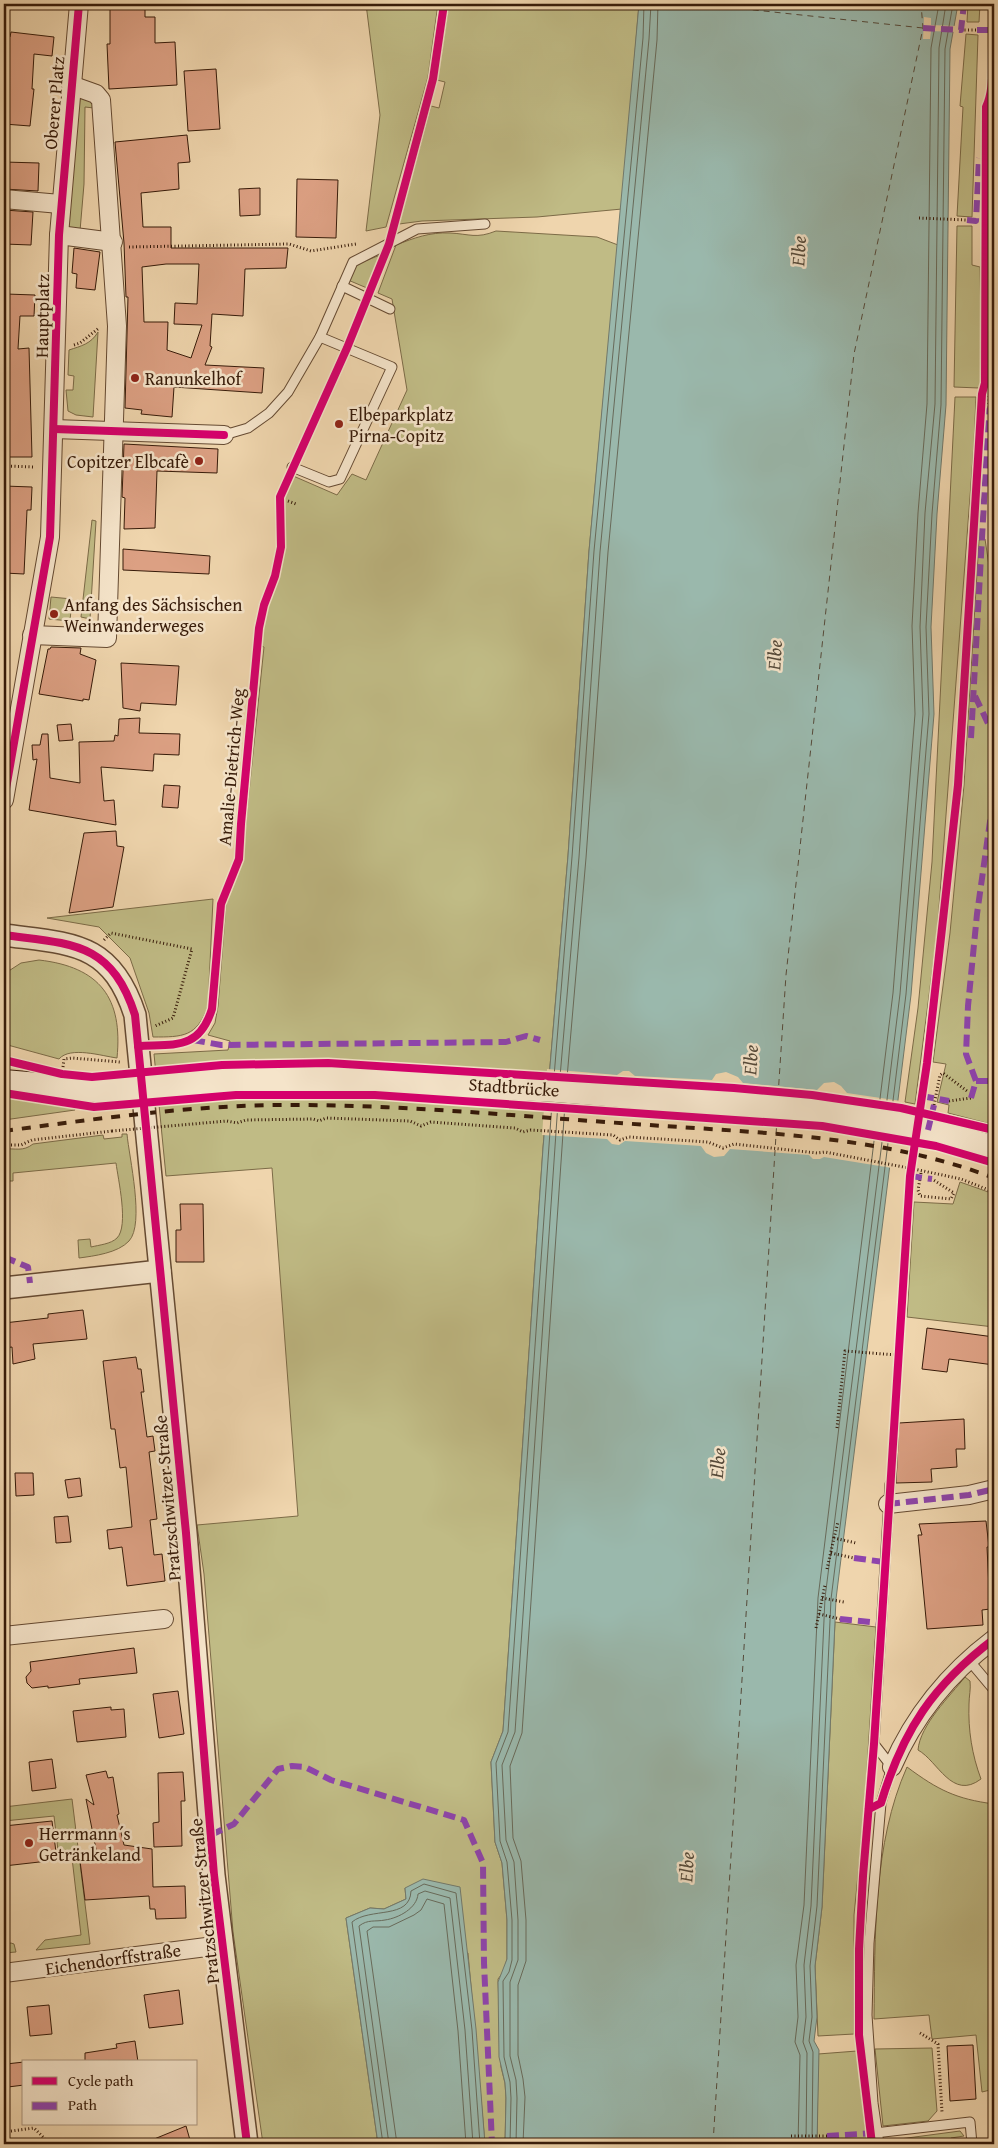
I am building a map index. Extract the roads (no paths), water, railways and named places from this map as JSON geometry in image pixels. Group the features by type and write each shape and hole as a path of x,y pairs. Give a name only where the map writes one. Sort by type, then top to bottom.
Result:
{"main road":[{"path":"4,1076 34,1084"},
{"name":"Stadtbrücke","path":"34,1084 108,1091 281,1078 386,1080 770,1105 873,1118 994,1148"},
{"path":"4,1082 34,1084"}],"street":[{"name":"Oberer Platz","path":"60,204 79,4"},
{"name":"Oberer Platz","path":"71,85 96,94 101,100 113,245"},
{"path":"4,199 60,204"},
{"name":"Hauptplatz","path":"4,800 50,537 60,204"},
{"path":"32,635 107,638 117,326 113,245 58,235"},
{"path":"54,429 224,435"},
{"name":"Pratzschwitzer Straße","path":"4,935 61,942 91,953 105,963 120,980 135,1015 186,1533 222,1945 247,2144"},
{"path":"4,1288 160,1271"},
{"path":"888,1504 968,1495 994,1489"},
{"path":"4,1636 164,1619"},
{"path":"892,1767 914,1721 929,1701 968,1659 994,1639"},
{"name":"Eichendorffstraße","path":"4,1974 222,1945"}],"lane":[{"path":"224,435 248,428 269,413 288,392 320,337 354,262 417,229 485,224"},
{"path":"342,286 390,309"},
{"path":"292,467 329,482 340,479 392,367 320,337"},
{"path":"879,2144 876,2133 867,2015 869,1943 881,1803 892,1767 874,1744 890,1484"},
{"path":"968,1659 994,1690"},
{"path":"876,2133 970,2122 972,2144"}],"water":[{"name":"Elbe","path":"639,4 958,4 950,49 946,405 937,514 931,627 934,714 911,995 836,1599 822,1907 815,1966 817,2017 814,2041 819,2050 817,2144 505,2144 506,2098 505,2083 499,2057 498,1982 507,1959 507,1920 502,1863 495,1842 491,1762 503,1731 543,1148 568,856 589,551"},
{"path":"423,1879 460,1887 476,2029 485,2144 378,2144 346,1918 370,1908 384,1909 406,1899 405,1888"}],"railway":[{"path":"4,1131 141,1114 209,1108 278,1105 371,1107 780,1134 824,1139 910,1153 953,1164 994,1178"}],"place":[{"name":"Ranunkelhof","path":"135,378"},
{"name":"Elbeparkplatz Pirna-Copitz","path":"339,424"},
{"name":"Copitzer Elbcafè","path":"199,461"},
{"name":"Anfang des Sächsischen Weinwanderweges","path":"54,614"},
{"name":"Herrmann´s Getränkeland","path":"29,1843"}]}
